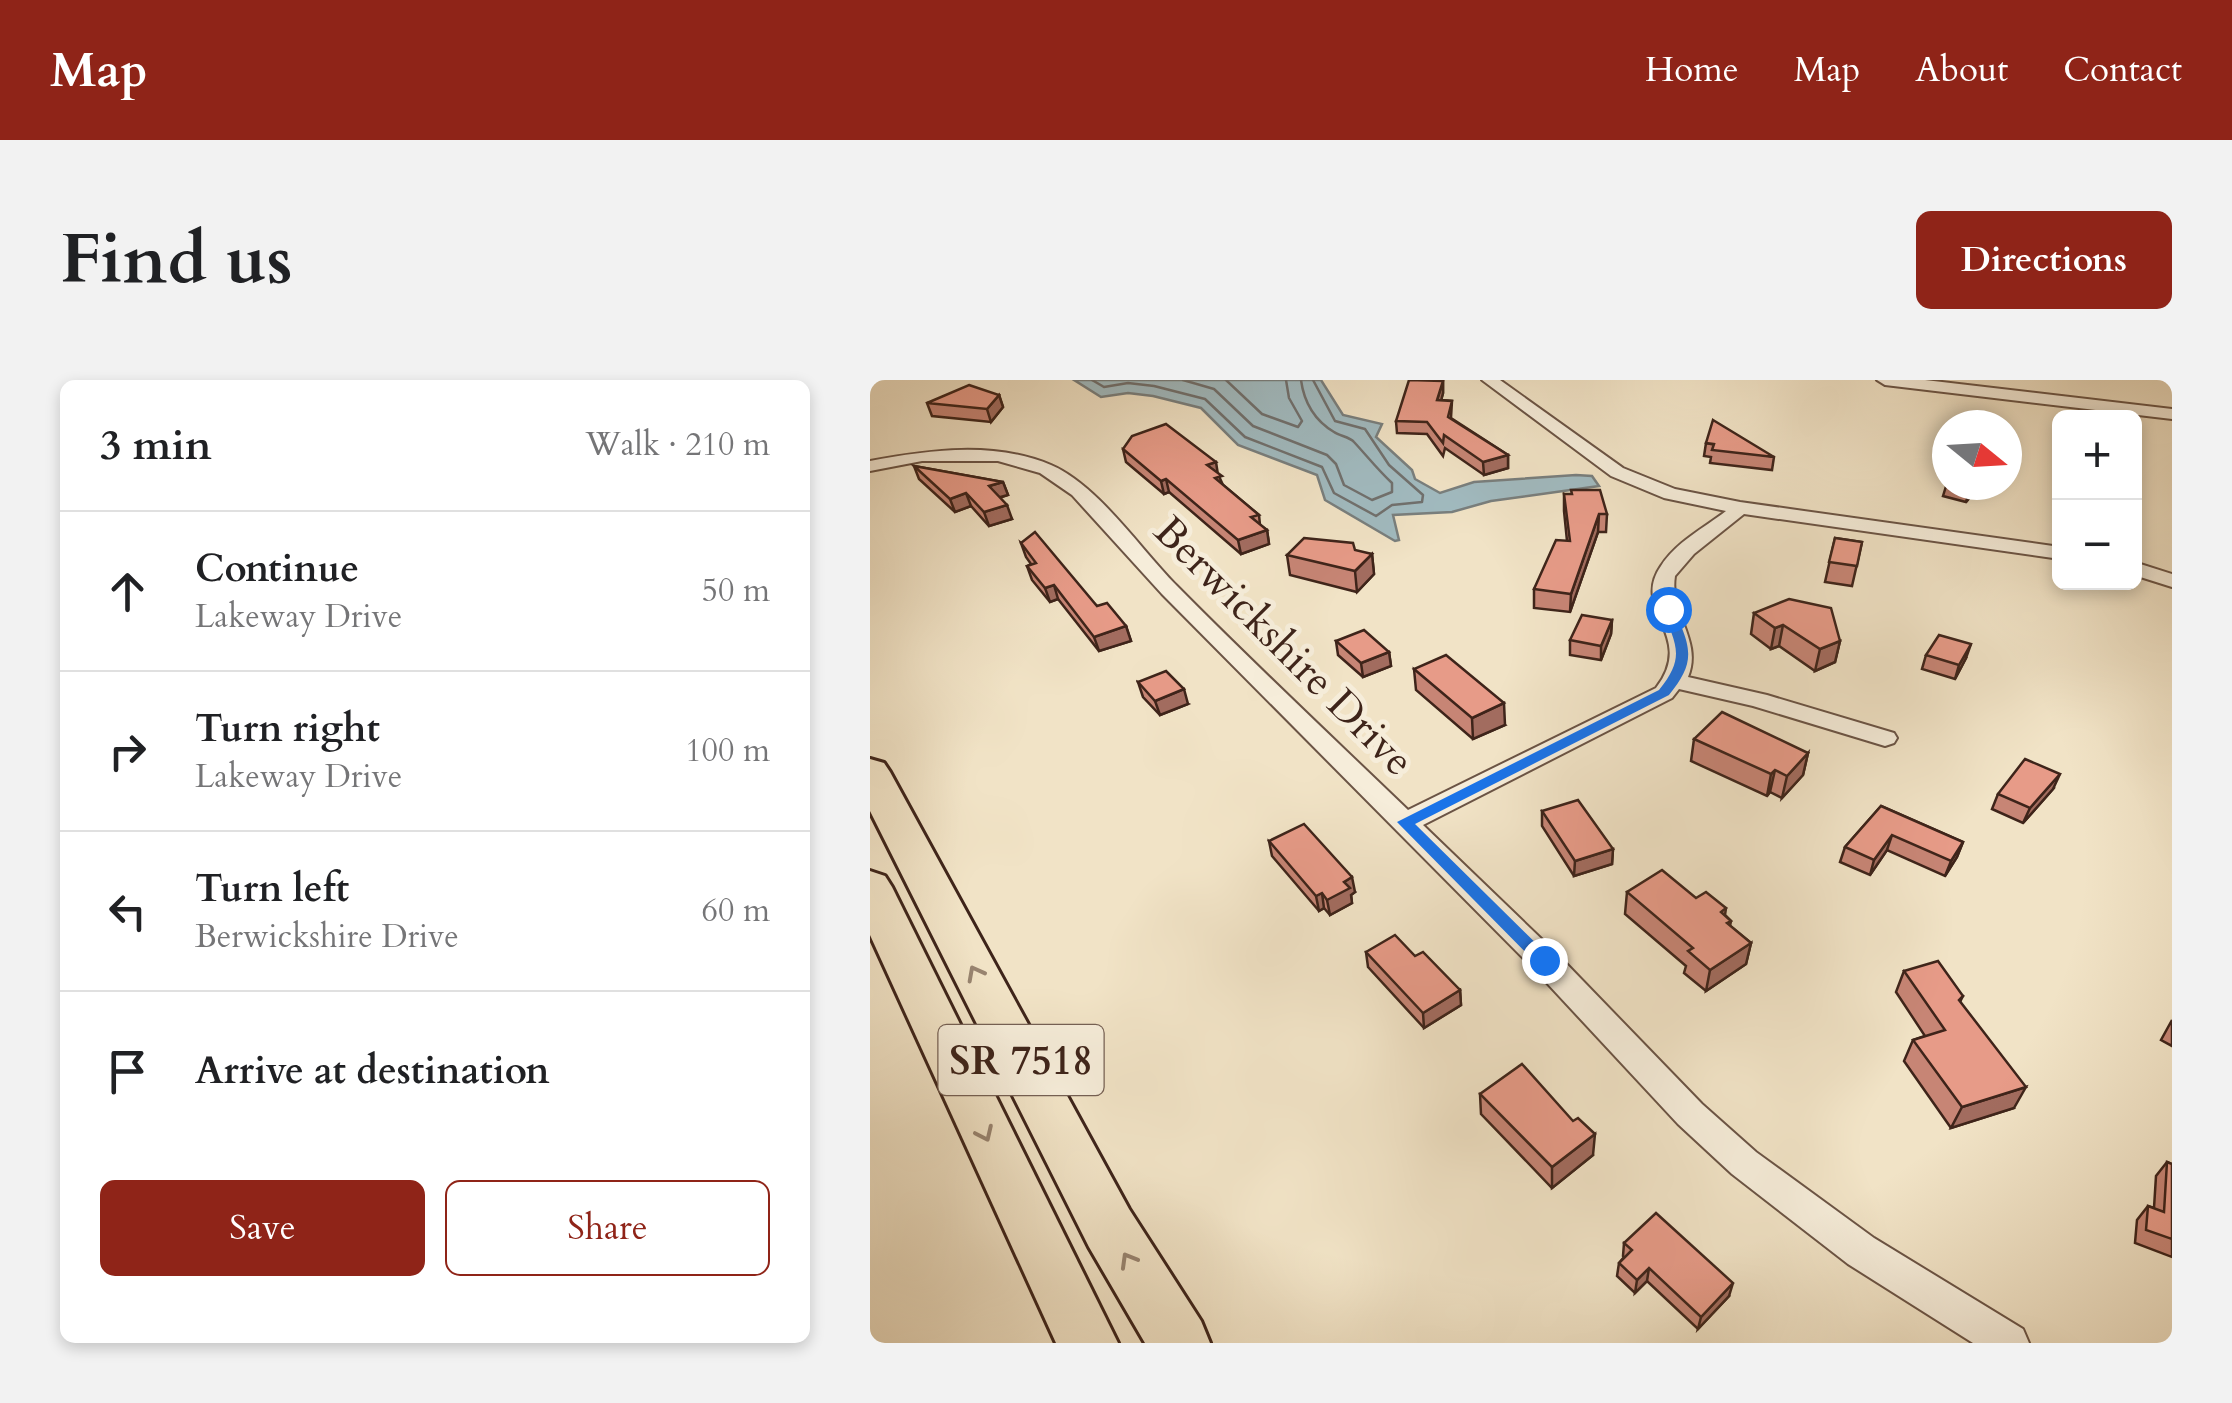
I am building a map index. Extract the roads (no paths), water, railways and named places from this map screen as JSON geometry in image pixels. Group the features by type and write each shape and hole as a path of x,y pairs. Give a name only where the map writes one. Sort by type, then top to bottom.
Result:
{"highway":[{"name":"SR 7518","path":"870,772 1109,1228 1179,1343"},
{"name":"SR 7518","path":"870,887 1086,1343"}],"street":[{"path":"1490,380 1617,472 1670,494 1740,508 2052,552"},
{"path":"1886,380 2172,414"},
{"name":"Berwickshire Drive","path":"870,466 922,456 999,456 1046,469 1090,502 1169,590 1544,960 1690,1114 1744,1163 1861,1251 2009,1343"},
{"path":"1405,822 1635,708 1675,682 1681,672 1684,649 1664,596 1665,574 1684,551 1722,526 1740,508"},
{"path":"2142,571 2172,581"},
{"path":"1675,682 1758,700 1885,738"}],"water":[{"path":"1074,380 1321,380 1343,415 1382,424 1376,437 1412,470 1415,479 1440,493 1474,482 1576,475 1592,476 1599,486 1491,501 1452,512 1393,515 1399,540 1395,541 1325,500 1317,475 1238,445 1201,408 1128,393 1101,397"}]}
